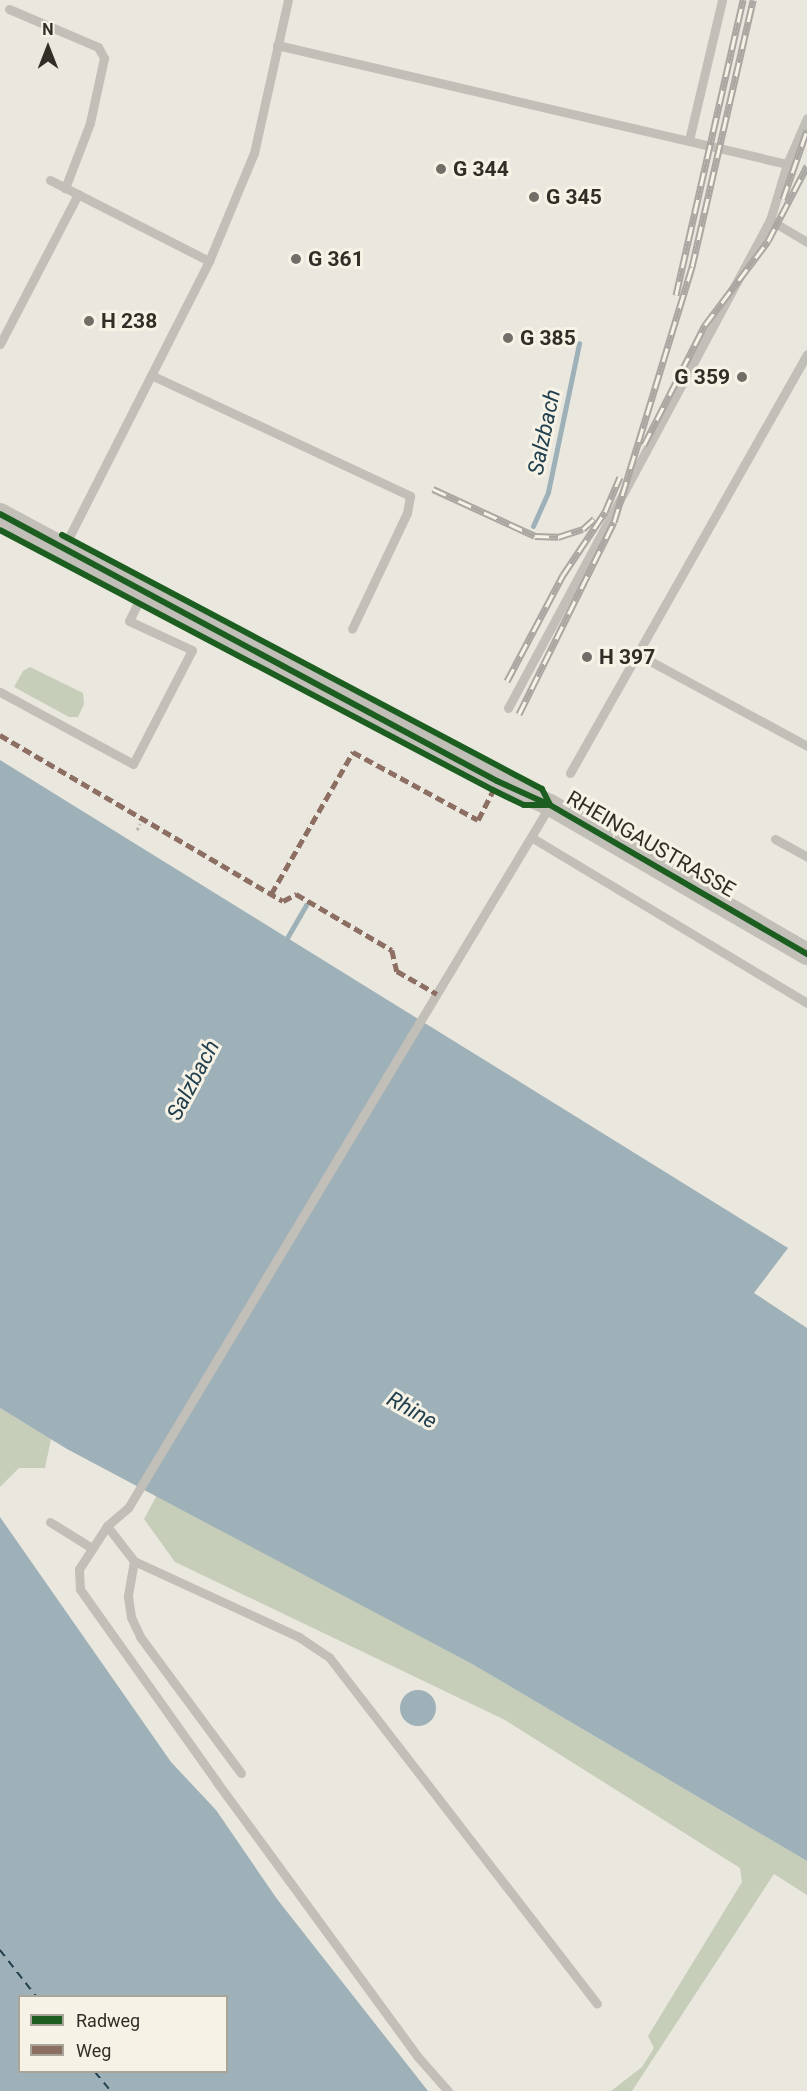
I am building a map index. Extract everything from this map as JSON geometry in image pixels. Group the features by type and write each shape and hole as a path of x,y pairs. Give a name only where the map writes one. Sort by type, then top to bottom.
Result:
{"street":[{"name":"RHEINGAUSTRASSE","path":"0,514 497,781 550,805 807,954"}],"lane":[{"path":"64,547 209,261 254,153 288,0"},
{"path":"689,140 722,0"},
{"path":"9,9 98,47 104,58 90,123 76,169 65,188"},
{"path":"277,45 787,164"},
{"path":"508,708 770,220 787,164 807,118"},
{"path":"50,180 209,261"},
{"path":"0,344 78,194"},
{"path":"770,220 807,242"},
{"path":"570,773 639,655 807,354"},
{"path":"151,375 410,496 407,513 352,629"},
{"path":"0,692 133,764 192,650 129,621 144,590"},
{"path":"639,655 807,746"},
{"path":"448,2091 418,2058 80,1588 78,1569 107,1526 128,1508 550,805"},
{"path":"531,837 807,1003"},
{"path":"775,839 807,857"},
{"path":"50,1522 92,1548"},
{"path":"107,1526 134,1561 299,1637 329,1657 597,2004"},
{"path":"134,1561 128,1586 131,1617 141,1638 241,1773"}],"path":[{"path":"137,830 140,824"}],"green space":[{"path":"30,667 83,693 84,704 78,717 69,717 14,687 23,671"},
{"path":"0,1408 51,1439 45,1468 19,1468 0,1487"},
{"path":"157,1495 472,1664 807,1861 807,1895 774,1874 632,2091 611,2091 642,2067 654,2048 648,2036 742,1882 740,1868 505,1720 175,1562 144,1519"}],"water":[{"name":"Rhine","path":"0,760 788,1248 754,1293 807,1328 807,1861 472,1664 67,1449 0,1408"},
{"path":"0,1517 171,1762 216,1810 277,1899 428,2091 0,2091"},
{"path":"418,1690 430,1696 436,1708 430,1720 418,1726 406,1720 400,1708 406,1696"}],"waterway":[{"name":"Salzbach","path":"533,526 548,492 579,343"},
{"name":"Salzbach","path":"284,943 306,905"}],"ferry route":[{"path":"0,1950 35,1995"},
{"path":"96,2073 111,2091"}],"railway":[{"path":"676,295 743,0"},
{"path":"519,714 614,522 692,267 753,0"},
{"path":"783,199 807,130"},
{"path":"644,445 705,325 768,241 807,166"},
{"path":"507,681 563,575 605,512 620,477"},
{"path":"433,489 535,536 558,537 583,529 594,519"}],"marked path":[{"path":"0,735 283,901 296,894 392,950 397,971 437,994"},
{"path":"271,894 353,752 478,820 495,786"}],"cycle path":[{"path":"0,514 497,781 550,805 807,954"},
{"path":"0,530 493,790 524,805 547,805"},
{"path":"62,535 542,789 550,805"}],"place":[{"name":"G 344","path":"441,169"},
{"name":"G 345","path":"534,197"},
{"name":"G 361","path":"296,259"},
{"name":"H 238","path":"89,321"},
{"name":"G 385","path":"508,338"},
{"name":"G 359","path":"742,377"},
{"name":"H 397","path":"587,657"}]}
